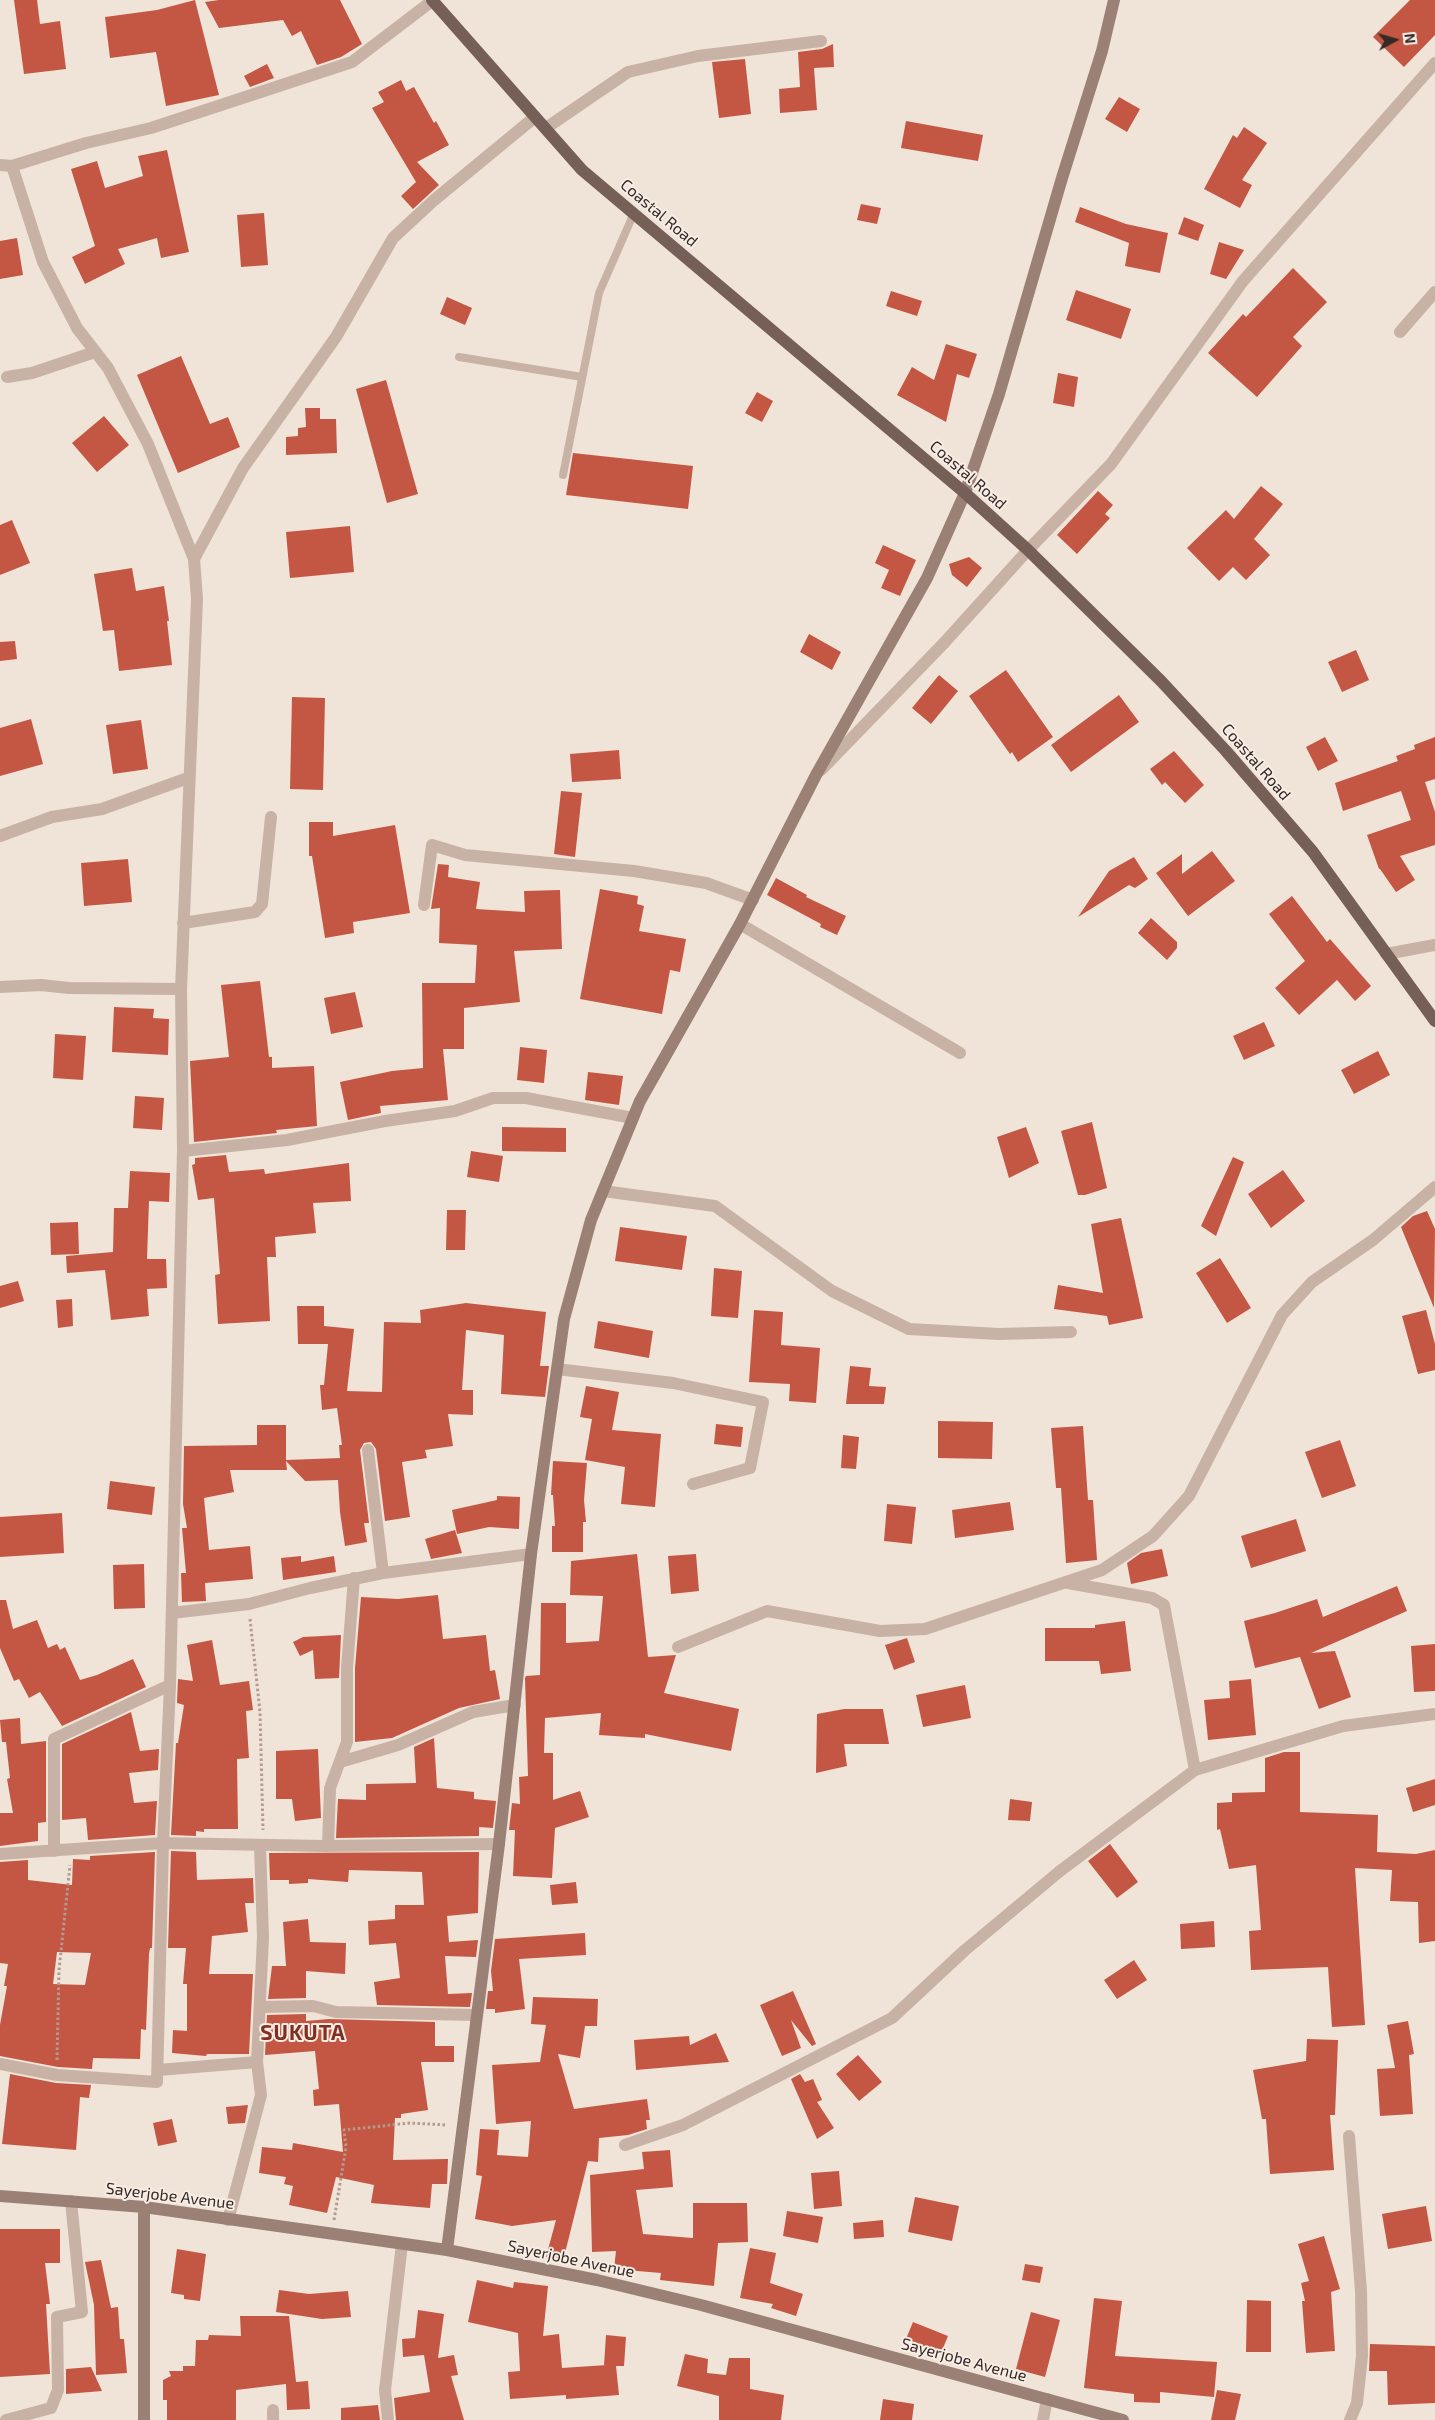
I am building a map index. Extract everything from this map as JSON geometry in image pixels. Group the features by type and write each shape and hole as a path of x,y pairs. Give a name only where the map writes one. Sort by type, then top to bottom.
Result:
{"main road":[{"name":"Coastal Road","path":"432,0 582,170 966,493 1028,550 1162,681 1226,751 1313,852 1435,1021"}],"street":[{"path":"0,2064 57,2075 158,2082 183,1151 181,989 188,778 197,599 194,559 148,444 108,368 77,328 43,262 6,166 150,128 352,62 432,0"},
{"path":"447,2250 476,2015 500,1844 531,1554 564,1319 591,1220 640,1101 753,900 816,775 927,578 966,493 999,394 1062,178 1102,51 1114,0"},
{"path":"546,128 628,72 698,56 821,41"},
{"path":"816,775 944,643 1028,550 1111,464 1243,281 1435,63"},
{"path":"194,559 243,468 336,337 393,238 433,201 535,117"},
{"path":"1400,332 1435,292"},
{"path":"8,376 32,373 95,352"},
{"path":"0,836 52,818 102,809 188,778"},
{"path":"183,923 255,912 262,904 271,817"},
{"path":"424,905 432,845 465,855 634,871 706,883 753,900"},
{"path":"740,924 960,1053"},
{"path":"1386,954 1435,945"},
{"path":"0,987 41,985 69,988 181,989"},
{"path":"183,1151 287,1140 384,1121 455,1111 493,1098 526,1098 633,1118"},
{"path":"678,1647 767,1611 880,1631 925,1629 1102,1570 1153,1536 1189,1496 1282,1315 1312,1282 1373,1240 1435,1187"},
{"path":"603,1191 715,1206 832,1291 909,1329 999,1334 1071,1332"},
{"path":"557,1369 673,1383 764,1402 750,1468 693,1484"},
{"path":"368,1450 383,1573"},
{"path":"172,1613 249,1604 354,1578 383,1573 531,1554"},
{"path":"328,1846 330,1788 347,1742 347,1659 354,1578"},
{"path":"1066,1582 1152,1598 1164,1605 1195,1770"},
{"path":"54,1851 54,1739 170,1684"},
{"path":"340,1762 398,1745 473,1712 515,1706"},
{"path":"625,2146 683,2125 892,2018 964,1951 1060,1871 1195,1770 1344,1726 1435,1714"},
{"path":"0,1854 163,1843 328,1846 500,1844"},
{"path":"228,2220 261,2095 258,2062 263,1938 261,1845"},
{"path":"260,2007 313,2006 336,2012 476,2015"},
{"path":"158,2070 258,2062"},
{"path":"1349,2136 1361,2291 1362,2356 1357,2404 1350,2420"},
{"name":"Sayerjobe Avenue","path":"0,2196 144,2207 447,2250 597,2280 701,2305 1123,2420"},
{"path":"6,2420 51,2408 58,2390 57,2317 82,2312 71,2201"},
{"path":"144,2207 144,2420"},
{"path":"388,2420 385,2390 402,2244"},
{"path":"1043,2420 1047,2399"}],"lane":[{"path":"563,475 599,293 634,213"},
{"path":"459,357 582,377"}],"path":[{"path":"249,1604 260,1712 261,1845"},
{"path":"57,2075 59,1970 72,1849"},
{"path":"332,2234 346,2148 344,2130 410,2123 462,2126"}],"building":[{"path":"14,0 37,0 40,24 60,21 66,69 24,74"},
{"path":"195,0 219,95 166,106 156,52 110,58 105,17 157,10"},
{"path":"219,0 340,0 362,44 341,57 317,65 301,31 292,36 283,20 219,28 205,2"},
{"path":"1410,0 1435,0 1435,35 1404,67 1373,37"},
{"path":"833,44 834,67 814,68 817,110 780,113 779,89 800,87 798,52 822,49"},
{"path":"745,59 751,114 719,118 712,62"},
{"path":"267,64 274,78 250,87 244,76"},
{"path":"401,80 406,91 414,87 449,145 417,162 439,185 413,209 401,196 416,182 372,108 384,102 378,92"},
{"path":"1119,97 1140,109 1127,132 1105,119"},
{"path":"906,121 983,135 978,161 901,148"},
{"path":"1244,127 1267,143 1242,180 1252,185 1240,208 1204,189 1233,135 1237,138"},
{"path":"167,150 189,252 161,258 157,238 118,249 125,264 85,284 72,257 95,246 71,169 97,161 105,188 143,176 138,156"},
{"path":"861,204 881,208 877,224 857,220"},
{"path":"1080,207 1126,224 1168,233 1160,273 1125,266 1129,243 1075,222"},
{"path":"264,213 268,265 241,267 237,215"},
{"path":"1184,217 1204,225 1198,241 1178,234"},
{"path":"17,238 23,275 0,279 0,241"},
{"path":"1219,242 1244,250 1226,279 1210,274"},
{"path":"1293,268 1327,302 1293,337 1302,346 1257,397 1208,353 1243,314 1246,317"},
{"path":"1076,290 1131,309 1121,339 1066,320"},
{"path":"891,291 922,301 917,316 886,306"},
{"path":"447,297 472,308 465,325 440,314"},
{"path":"946,344 977,354 969,378 957,374 946,422 897,395 912,367 934,380"},
{"path":"181,356 210,424 228,417 240,447 178,473 137,375"},
{"path":"1058,373 1078,377 1074,407 1053,403"},
{"path":"386,380 418,494 387,503 356,389"},
{"path":"757,392 773,401 762,422 745,413"},
{"path":"305,408 320,408 320,419 336,419 337,453 286,455 286,437 298,436 298,428 306,427"},
{"path":"104,416 129,445 97,472 72,443"},
{"path":"573,453 693,466 688,509 566,495"},
{"path":"1261,486 1283,504 1254,539 1270,555 1246,580 1233,567 1219,581 1187,548 1226,510 1234,519"},
{"path":"1098,491 1113,505 1105,514 1110,518 1077,554 1057,535"},
{"path":"12,520 30,563 0,575 0,525"},
{"path":"350,526 354,572 290,578 286,532"},
{"path":"883,545 916,560 900,596 881,588 889,570 875,563"},
{"path":"969,557 982,568 967,587 952,575 949,564"},
{"path":"132,568 136,591 164,586 172,665 119,671 114,630 103,631 94,574"},
{"path":"809,634 841,652 832,670 800,652"},
{"path":"15,641 17,659 0,661 0,642"},
{"path":"1356,650 1369,680 1342,692 1328,662"},
{"path":"1006,670 1053,737 1018,762 1012,752 1010,754 969,696"},
{"path":"939,675 958,691 931,724 912,708"},
{"path":"1119,695 1139,722 1071,772 1051,745"},
{"path":"292,697 325,698 323,790 290,789"},
{"path":"31,719 43,764 0,776 0,728"},
{"path":"141,720 148,769 113,774 106,725"},
{"path":"1325,737 1338,761 1318,771 1306,747"},
{"path":"1435,737 1435,779 1425,782 1435,812 1435,845 1400,856 1415,880 1396,892 1379,869 1367,835 1411,820 1401,791 1343,811 1335,783 1398,761 1396,756 1415,749 1414,745"},
{"path":"619,750 621,779 572,782 570,754"},
{"path":"1174,751 1204,785 1185,803 1165,782 1162,785 1150,769"},
{"path":"561,791 582,793 575,857 554,854"},
{"path":"309,822 333,822 333,836 395,825 410,913 353,922 354,933 325,938 312,856 309,856"},
{"path":"1212,851 1235,881 1188,916 1156,873 1182,854 1182,874"},
{"path":"1134,857 1148,879 1135,888 1129,885 1078,917 1109,871"},
{"path":"128,859 132,902 84,906 81,863"},
{"path":"438,864 449,865 448,877 480,882 476,909 525,912 524,891 560,890 562,949 514,951 520,1002 464,1008 464,1049 443,1049 448,1100 380,1106 381,1113 348,1120 340,1082 392,1071 423,1068 422,983 475,983 477,945 439,943 440,908 431,909"},
{"path":"776,878 807,895 806,897 846,916 837,935 820,927 821,924 767,895"},
{"path":"600,889 638,896 637,904 644,906 639,931 686,939 680,972 670,970 662,1014 580,999"},
{"path":"1292,896 1327,942 1330,939 1371,986 1355,1001 1337,980 1299,1015 1275,988 1305,961 1269,914"},
{"path":"1151,918 1177,942 1177,948 1167,960 1138,933"},
{"path":"260,981 269,1057 272,1057 272,1068 314,1066 317,1126 276,1130 277,1133 194,1142 190,1061 229,1057 221,985"},
{"path":"355,992 363,1027 331,1034 324,998"},
{"path":"114,1007 154,1009 153,1018 169,1019 168,1055 112,1052"},
{"path":"1264,1022 1275,1046 1244,1060 1233,1036"},
{"path":"55,1034 86,1036 83,1080 53,1078"},
{"path":"520,1047 547,1050 544,1083 517,1080"},
{"path":"1378,1051 1390,1075 1354,1094 1341,1070"},
{"path":"588,1072 623,1076 619,1105 585,1100"},
{"path":"135,1096 164,1098 162,1130 133,1128"},
{"path":"1092,1122 1107,1188 1085,1195 1078,1195 1061,1131"},
{"path":"502,1127 566,1128 566,1152 502,1151"},
{"path":"1026,1127 1039,1163 1009,1178 997,1137"},
{"path":"471,1151 503,1156 499,1182 467,1177"},
{"path":"226,1155 229,1172 264,1169 265,1174 349,1163 351,1201 313,1203 316,1233 275,1237 276,1257 267,1257 270,1321 218,1324 215,1275 220,1274 214,1198 198,1200 192,1165 195,1164 195,1158"},
{"path":"1233,1157 1244,1162 1216,1236 1201,1226"},
{"path":"1283,1170 1305,1201 1271,1228 1248,1194"},
{"path":"130,1171 170,1173 169,1202 149,1201 147,1259 166,1259 167,1288 147,1289 149,1316 111,1320 105,1270 67,1273 66,1256 113,1252 114,1208 128,1208"},
{"path":"447,1210 466,1210 465,1250 446,1250"},
{"path":"1427,1211 1435,1229 1434,1308 1401,1227 1413,1216"},
{"path":"1121,1218 1143,1318 1109,1325 1107,1316 1054,1309 1058,1285 1103,1293 1091,1224"},
{"path":"78,1222 79,1254 51,1255 50,1223"},
{"path":"620,1227 687,1236 682,1270 615,1261"},
{"path":"1220,1258 1251,1308 1227,1323 1196,1273"},
{"path":"714,1268 742,1271 738,1318 711,1316"},
{"path":"18,1281 24,1301 0,1308 0,1286"},
{"path":"72,1299 73,1326 58,1328 56,1300"},
{"path":"466,1303 546,1312 540,1366 549,1366 545,1397 501,1394 504,1335 466,1330 462,1390 473,1390 473,1415 448,1414 453,1446 425,1450 427,1458 402,1462 410,1517 385,1521 376,1449 371,1442 364,1443 360,1450 369,1523 364,1523 367,1542 345,1546 338,1480 305,1481 286,1461 287,1470 230,1470 234,1492 204,1498 209,1550 250,1546 253,1579 205,1583 206,1601 182,1602 181,1573 186,1573 182,1528 187,1528 183,1504 184,1446 257,1445 257,1425 286,1425 286,1460 340,1458 339,1445 342,1445 337,1408 322,1410 320,1385 324,1385 328,1344 298,1344 297,1306 324,1306 324,1326 354,1329 347,1391 382,1392 384,1322 421,1323 420,1310"},
{"path":"754,1310 783,1312 781,1345 820,1348 816,1403 789,1401 790,1384 749,1382"},
{"path":"1426,1310 1435,1344 1435,1370 1418,1374 1402,1316"},
{"path":"598,1321 653,1331 649,1358 594,1348"},
{"path":"850,1366 871,1368 869,1386 886,1387 884,1404 846,1404"},
{"path":"586,1386 619,1392 612,1430 661,1434 655,1507 621,1504 625,1467 585,1460 592,1419 580,1417"},
{"path":"938,1421 993,1422 992,1459 938,1458"},
{"path":"716,1424 743,1427 741,1447 714,1444"},
{"path":"1083,1426 1088,1500 1093,1500 1097,1560 1066,1563 1061,1488 1056,1488 1051,1428"},
{"path":"843,1435 859,1437 856,1469 841,1468"},
{"path":"1340,1440 1356,1486 1322,1498 1305,1452"},
{"path":"553,1461 587,1463 584,1500 586,1522 583,1522 583,1552 552,1552 552,1526 555,1526 553,1495 551,1495"},
{"path":"110,1481 155,1487 152,1515 107,1509"},
{"path":"497,1496 520,1497 519,1529 489,1527 457,1534 452,1510 497,1500"},
{"path":"1010,1502 1014,1530 955,1538 952,1510"},
{"path":"887,1504 916,1507 912,1544 884,1541"},
{"path":"62,1513 64,1553 0,1557 0,1517"},
{"path":"1296,1519 1306,1551 1251,1568 1241,1536"},
{"path":"455,1530 462,1553 431,1559 425,1539"},
{"path":"1162,1549 1168,1576 1131,1584 1127,1563 1141,1553"},
{"path":"637,1554 648,1657 676,1655 664,1693 739,1709 731,1751 645,1734 645,1738 599,1735 601,1713 545,1718 544,1753 553,1753 553,1800 580,1791 589,1817 555,1828 552,1878 513,1876 515,1830 509,1830 512,1803 520,1804 519,1777 528,1776 525,1678 526,1676 540,1675 541,1603 566,1603 566,1643 599,1641 603,1596 570,1595 571,1561"},
{"path":"696,1554 699,1591 671,1594 668,1556"},
{"path":"301,1556 301,1562 334,1556 336,1572 283,1580 281,1558"},
{"path":"144,1564 145,1608 114,1609 113,1565"},
{"path":"1397,1586 1407,1611 1311,1653 1335,1651 1351,1697 1319,1709 1300,1657 1255,1668 1244,1621 1317,1599 1323,1617"},
{"path":"438,1595 443,1639 486,1635 490,1671 495,1670 500,1699 459,1708 392,1738 355,1742 355,1668 361,1597 398,1599"},
{"path":"0,1600 6,1600 13,1629 37,1620 48,1648 57,1644 60,1650 65,1647 80,1680 97,1675 133,1659 146,1687 62,1726 40,1692 29,1698 19,1679 14,1681 0,1648"},
{"path":"1125,1621 1131,1671 1101,1674 1099,1661 1045,1661 1045,1628 1095,1628 1095,1625"},
{"path":"341,1635 339,1678 315,1679 313,1650 300,1656 293,1642 303,1637"},
{"path":"907,1638 915,1662 894,1670 885,1645"},
{"path":"212,1640 220,1685 249,1681 253,1710 246,1711 249,1758 237,1759 238,1829 204,1829 204,1832 196,1831 196,1836 171,1835 176,1743 178,1743 184,1705 177,1703 178,1679 193,1681 187,1645"},
{"path":"1435,1644 1435,1691 1414,1692 1411,1646"},
{"path":"1251,1679 1256,1735 1208,1740 1204,1700 1230,1698 1229,1681"},
{"path":"965,1685 971,1718 923,1727 916,1695"},
{"path":"844,1709 883,1709 889,1744 844,1744 847,1766 816,1773 817,1714"},
{"path":"131,1712 140,1751 159,1749 158,1770 129,1773 134,1803 157,1801 155,1835 88,1840 86,1818 62,1820 62,1744"},
{"path":"20,1718 21,1744 46,1741 46,1822 38,1823 38,1841 0,1846 0,1813 13,1813 7,1779 10,1778 6,1742 2,1742 0,1720"},
{"path":"434,1738 437,1788 474,1792 474,1799 496,1801 493,1828 479,1827 479,1836 336,1838 338,1799 366,1800 366,1784 416,1783 414,1747"},
{"path":"318,1749 321,1818 295,1821 292,1799 276,1799 276,1751"},
{"path":"1284,1752 1300,1752 1300,1812 1378,1815 1377,1852 1416,1854 1435,1850 1435,1941 1419,1943 1418,1902 1390,1901 1392,1870 1355,1868 1365,2025 1332,2027 1328,1967 1251,1970 1249,1931 1261,1930 1256,1865 1229,1869 1220,1829 1217,1830 1217,1803 1232,1802 1232,1793 1265,1792 1265,1758"},
{"path":"1435,1779 1435,1805 1413,1812 1406,1788"},
{"path":"1010,1799 1032,1802 1030,1821 1008,1820"},
{"path":"1110,1844 1138,1882 1117,1898 1088,1861"},
{"path":"171,1851 196,1852 197,1880 253,1878 254,1903 245,1903 248,1932 212,1936 209,1974 253,1974 249,2054 207,2054 206,2056 172,2053 173,2030 187,2031 187,1984 183,1984 186,1948 168,1948"},
{"path":"155,1852 152,1948 150,1948 149,1954 146,2030 141,2029 140,2059 93,2058 92,2069 58,2067 0,2056 0,2025 7,1986 4,1986 8,1964 0,1963 0,1862 28,1860 28,1880 72,1885 73,1859 90,1860 90,1856","holes":["57,1952 91,1953 85,1985 53,1984"]},
{"path":"479,1852 478,1913 447,1916 449,1942 478,1940 476,1957 445,1956 448,1994 472,1993 470,2007 377,2005 374,1982 400,1978 396,1943 369,1945 368,1921 395,1919 395,1905 424,1905 422,1872 349,1870 348,1882 308,1879 308,1883 289,1884 289,1880 270,1880 269,1853"},
{"path":"576,1882 578,1903 552,1905 550,1885"},
{"path":"308,1919 310,1942 346,1943 345,1974 306,1971 306,1998 268,1999 272,1966 286,1966 283,1922"},
{"path":"1214,1921 1215,1947 1181,1949 1180,1924"},
{"path":"585,1933 586,1955 519,1959 525,2009 495,2013 495,2009 486,2009 488,1991 493,1991 491,1971 495,1939"},
{"path":"1134,1960 1147,1980 1117,1999 1104,1980"},
{"path":"793,1991 816,2044 812,2046 791,2020 801,2048 782,2056 760,2005"},
{"path":"533,1997 598,1999 597,2026 585,2026 580,2058 558,2054 574,2109 647,2099 650,2120 646,2120 647,2129 628,2135 599,2138 598,2162 588,2161 563,2261 546,2257 556,2220 512,2226 475,2219 482,2176 476,2175 480,2129 499,2130 497,2155 528,2157 531,2121 496,2124 492,2065 540,2062 546,2025 531,2024"},
{"path":"306,2014 306,2021 329,2019 435,2022 435,2046 454,2046 454,2062 421,2062 428,2110 401,2114 401,2118 395,2118 393,2160 448,2159 447,2184 432,2184 430,2208 371,2203 374,2185 336,2177 327,2213 289,2205 293,2186 284,2184 286,2177 259,2173 262,2147 292,2150 293,2143 343,2152 339,2104 314,2106 313,2090 319,2089 315,2051 265,2055 267,2015"},
{"path":"1408,2021 1414,2054 1409,2055 1413,2114 1380,2116 1377,2069 1395,2068 1387,2025"},
{"path":"716,2033 729,2062 636,2070 634,2040 689,2036 690,2045"},
{"path":"1307,2039 1338,2040 1335,2115 1330,2115 1334,2170 1270,2174 1266,2119 1262,2119 1253,2070 1306,2061"},
{"path":"858,2055 882,2082 859,2101 836,2074"},
{"path":"10,2074 56,2083 91,2085 89,2098 80,2097 76,2150 2,2144"},
{"path":"800,2074 805,2082 813,2079 822,2100 817,2102 834,2128 817,2139 791,2079"},
{"path":"248,2105 245,2123 228,2124 226,2107"},
{"path":"172,2119 177,2142 158,2146 153,2123"},
{"path":"670,2150 673,2187 636,2190 643,2234 693,2238 693,2203 747,2203 748,2242 718,2243 714,2286 660,2280 661,2273 614,2269 616,2251 592,2252 590,2175 644,2169 642,2152"},
{"path":"839,2171 842,2206 814,2209 811,2173"},
{"path":"915,2197 959,2206 952,2241 908,2232"},
{"path":"1426,2206 1432,2241 1388,2249 1382,2214"},
{"path":"787,2211 823,2217 818,2243 783,2236"},
{"path":"883,2220 884,2237 854,2239 853,2223"},
{"path":"0,2229 60,2229 60,2263 45,2263 50,2304 46,2304 50,2374 0,2377"},
{"path":"1324,2236 1340,2289 1331,2292 1335,2351 1306,2353 1302,2301 1305,2301 1301,2283 1309,2281 1298,2244"},
{"path":"750,2248 776,2253 770,2283 803,2294 796,2316 771,2308 773,2304 740,2298"},
{"path":"177,2249 206,2254 200,2301 184,2299 184,2295 171,2293"},
{"path":"101,2260 111,2308 118,2307 120,2339 124,2339 127,2373 96,2375 94,2305 85,2262"},
{"path":"1025,2264 1043,2267 1040,2283 1022,2280"},
{"path":"477,2280 513,2288 514,2282 548,2286 543,2336 559,2334 562,2368 607,2365 604,2365 606,2335 626,2337 624,2366 616,2366 619,2395 566,2399 566,2395 510,2399 508,2372 520,2371 518,2333 468,2322"},
{"path":"279,2290 309,2294 348,2291 351,2317 322,2319 276,2312"},
{"path":"1094,2298 1122,2301 1115,2356 1217,2362 1214,2397 1160,2392 1160,2403 1134,2402 1134,2394 1084,2388"},
{"path":"1247,2300 1271,2301 1271,2352 1246,2352"},
{"path":"418,2310 444,2314 438,2358 454,2355 458,2375 451,2376 464,2420 396,2420 394,2398 430,2392 424,2355 403,2357 402,2339 415,2338"},
{"path":"1031,2312 1060,2320 1045,2377 1016,2369"},
{"path":"240,2316 289,2316 296,2382 308,2381 310,2409 287,2410 286,2384 236,2390 236,2420 167,2420 167,2400 163,2400 163,2380 171,2376 169,2371 183,2371 183,2366 195,2366 196,2340 208,2340 209,2335 241,2336"},
{"path":"913,2322 948,2336 941,2353 906,2339"},
{"path":"1370,2344 1435,2346 1435,2403 1388,2405 1387,2371 1369,2371"},
{"path":"685,2354 708,2359 707,2373 726,2375 729,2358 750,2358 750,2389 784,2395 781,2420 719,2420 719,2396 677,2386"},
{"path":"91,2367 102,2391 66,2394 66,2369"},
{"path":"1217,2390 1241,2394 1235,2420 1211,2420"},
{"path":"883,2399 914,2404 912,2420 880,2420"},
{"path":"378,2405 380,2420 341,2420 341,2408"}],"district":[{"name":"SUKUTA","path":"303,2033"}]}
